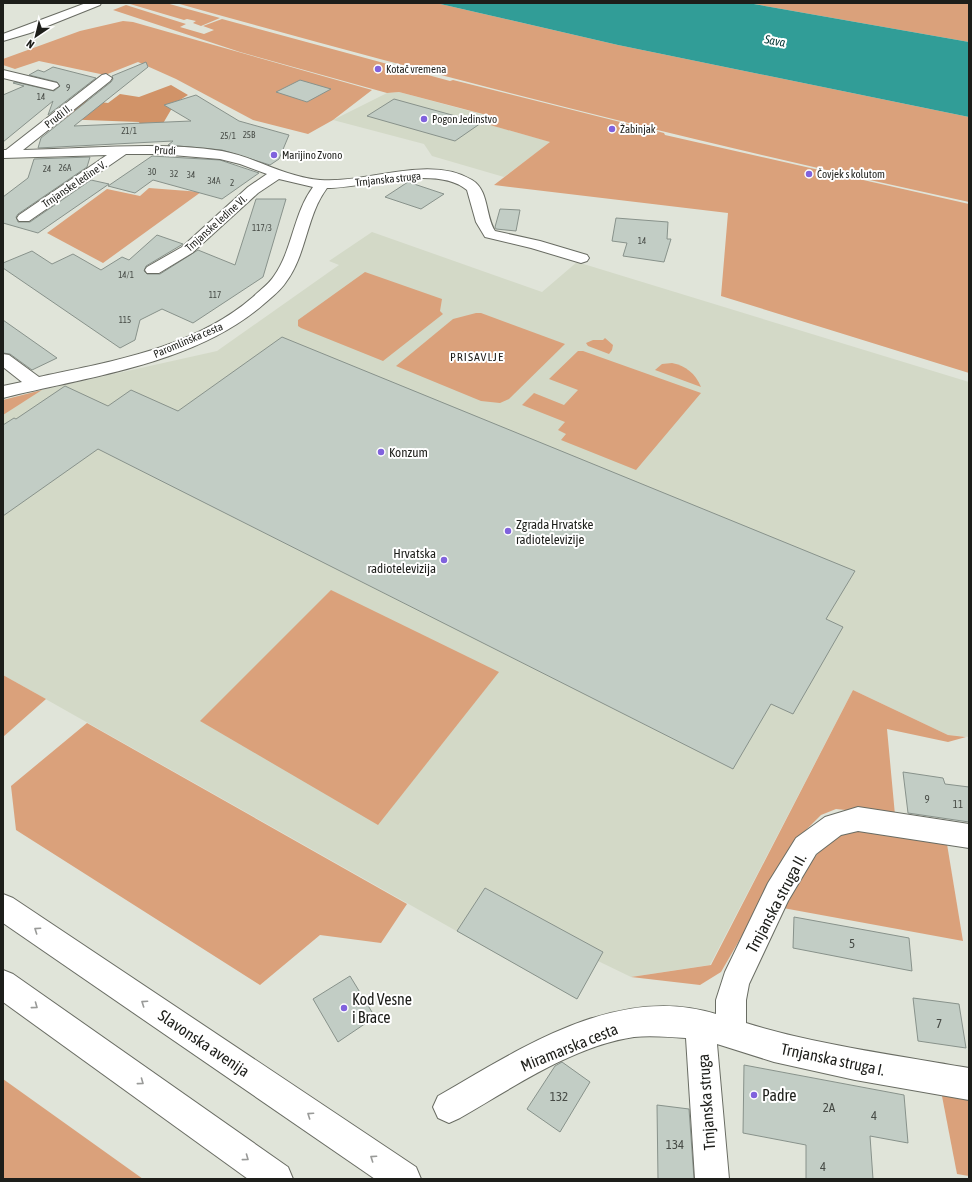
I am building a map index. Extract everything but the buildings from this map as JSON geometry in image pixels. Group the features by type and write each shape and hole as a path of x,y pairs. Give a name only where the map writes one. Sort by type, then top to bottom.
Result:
{"street":[{"path":"3,38 26,31 96,3"},
{"path":"3,43 26,31"},
{"path":"3,74 53,86"},
{"name":"Prudi II.","path":"6,154 106,78"},
{"name":"Prudi","path":"6,154 123,150 180,151 223,156 298,181 323,184"},
{"name":"Trnjanske ledine V.","path":"24,218 123,150"},
{"name":"Trnjanske ledine VI.","path":"153,270 186,250 253,190 276,174"},
{"name":"Trnjanska struga","path":"323,184 351,183 415,174 436,175 460,179 474,188 490,234 534,244 581,258"},
{"name":"Paromlinska cesta","path":"3,392 35,383 140,359 203,336 247,311 283,276 308,207 314,195 323,184"},
{"path":"3,359 35,383"},
{"name":"Trnjanska struga II.","path":"731,1034 731,1000 735,982 778,892 806,846 834,825 858,819 969,836"},
{"name":"Slavonska avenija","path":"3,907 404,1179"},
{"path":"3,984 276,1179"},
{"name":"Miramarska cesta","path":"449,1107 537,1056 601,1030 634,1022 664,1021 700,1024"},
{"name":"Trnjanska struga","path":"700,1024 712,1179"},
{"name":"Trnjanska struga I.","path":"700,1024 774,1047 855,1064 969,1084"}],"shaded area":[{"path":"166,3 220,18 201,26 193,23 196,21 187,19 184,20 130,4"},
{"path":"176,3 436,3 618,45 969,117 969,202 670,133 373,57"},
{"path":"748,3 969,3 969,42"},
{"path":"126,5 186,24 180,27 204,34 214,30 203,26 222,19 450,81 453,80 664,133 665,135 969,204 969,373 721,296 728,213 494,185 550,142 490,125 498,118 399,92 387,93 240,52 113,10"},
{"path":"123,21 133,22 372,90 333,120 308,134 253,120 176,79 138,62 105,75 39,61 15,69 3,65 3,59 80,31"},
{"path":"171,85 188,95 175,103 158,132 143,133 139,122 59,119 84,100 108,103 120,94 139,97"},
{"path":"399,92 499,119 490,125 551,142 504,177 432,156 424,144 333,120 387,93"},
{"path":"149,188 201,192 103,263 47,233 107,189 140,196"},
{"name":"Hrvatska radiotelevizija","path":"372,232 542,292 577,262 969,382 969,737 948,735 853,690 710,965 631,977 598,961 577,999 3,675 3,400 217,351 339,265 329,261"},
{"path":"365,272 442,299 440,311 443,314 383,361 298,326 298,320"},
{"path":"481,313 565,344 509,399 500,403 481,401 396,366 453,319"},
{"path":"605,338 613,345 609,354 588,346 586,343 593,340 603,340"},
{"path":"578,351 583,351 701,393 636,470 561,440 566,434 558,430 565,422 522,405 534,393 564,405 578,390 549,379"},
{"path":"672,363 682,366 690,371 701,387 655,370 662,364"},
{"path":"42,390 3,415 3,400"},
{"path":"331,590 499,672 378,825 200,721"},
{"path":"3,675 46,699 3,737"},
{"path":"853,690 948,735 966,737 948,742 887,729 895,815 836,809 821,815 799,837 721,972 700,985 631,977 711,965"},
{"path":"87,723 407,904 381,943 320,935 260,985 16,830 11,786"},
{"path":"853,830 946,838 963,941 783,908 810,862 834,836"},
{"path":"3,1079 143,1179 3,1179"},
{"path":"941,1091 969,1096 969,1176 957,1174"}],"water":[{"name":"Sava","path":"436,3 748,3 969,42 969,117 618,45"}],"place":[{"name":"Kotač vremena","path":"378,69"},
{"name":"Pogon Jedinstvo","path":"424,119"},
{"name":"Žabinjak","path":"612,129"},
{"name":"Marijino Zvono","path":"274,155"},
{"name":"Čovjek s kolutom","path":"809,174"},
{"name":"Konzum","path":"381,452"},
{"name":"Zgrada Hrvatske radiotelevizije","path":"508,531"},
{"name":"Hrvatska radiotelevizija","path":"444,560"},
{"name":"Kod Vesne i Brace","path":"344,1008"},
{"name":"Padre","path":"754,1095"}],"district":[{"name":"PRISAVLJE","path":"477,357"}]}
